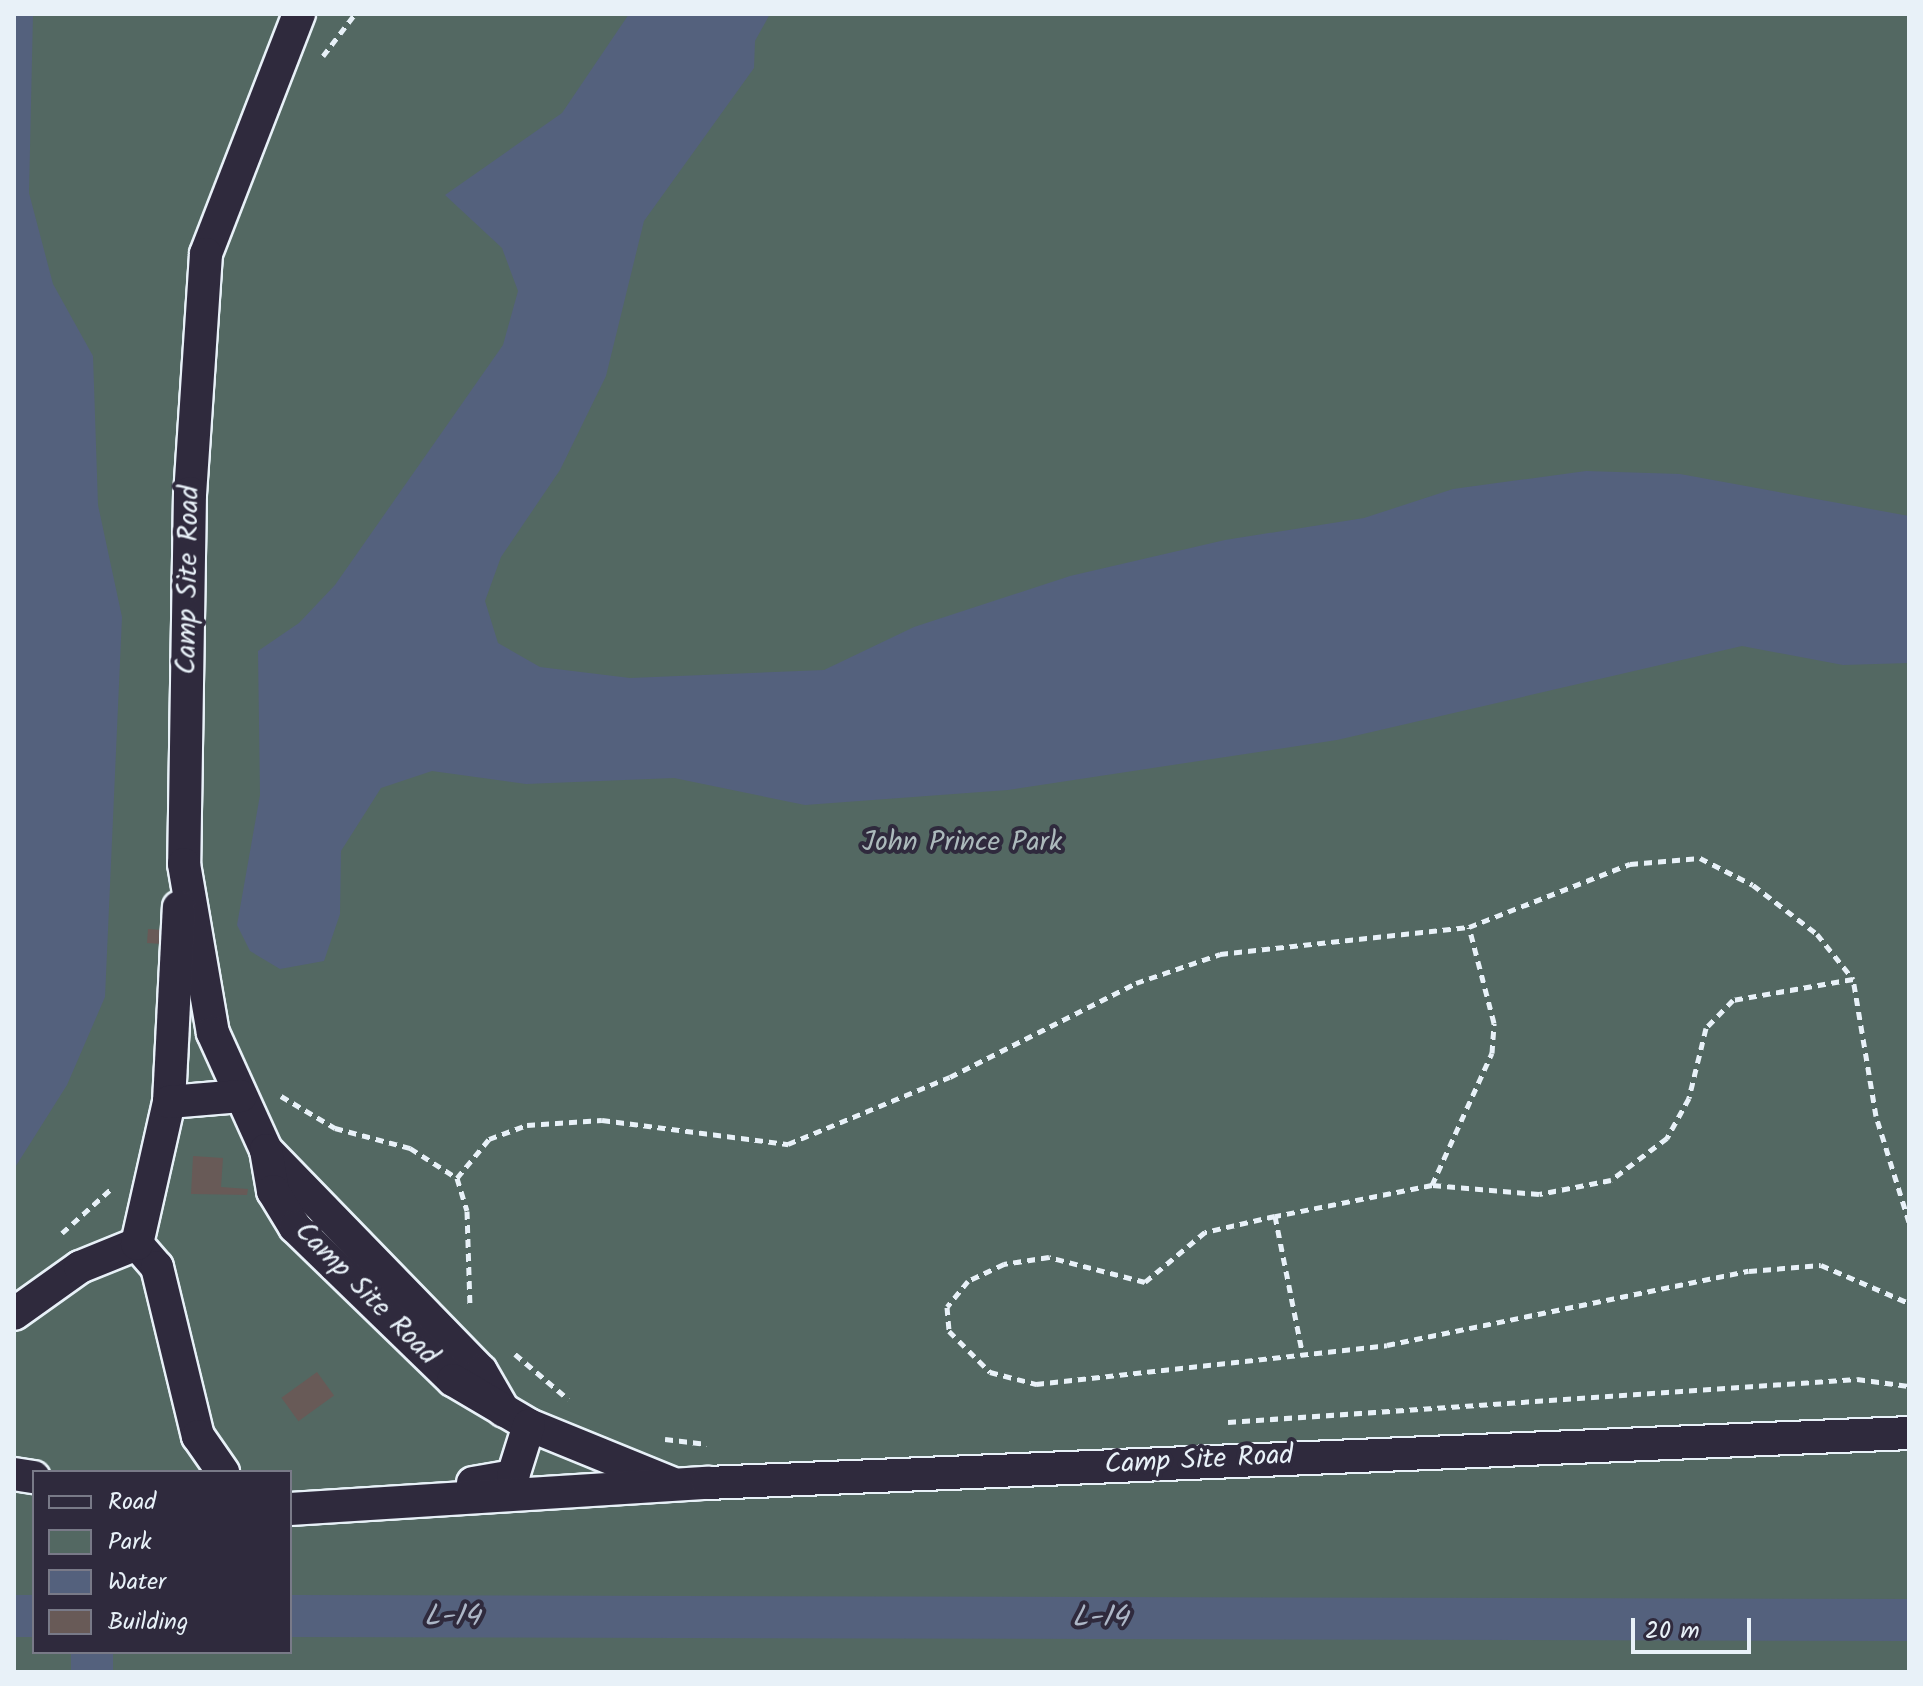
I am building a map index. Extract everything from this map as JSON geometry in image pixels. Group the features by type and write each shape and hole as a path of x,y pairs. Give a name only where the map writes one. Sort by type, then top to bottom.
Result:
{"street":[{"name":"Camp Site Road","path":"294,16 206,254 190,493 184,864 208,1009 236,1086 266,1150 273,1191 330,1265 453,1380 516,1418 674,1485 1909,1433"},
{"path":"137,1244 169,1102 184,864"},
{"path":"169,1102 236,1086"},
{"path":"14,1314 80,1267 137,1244"},
{"path":"137,1244 157,1267 198,1436 222,1470"},
{"path":"441,1497 448,1485 513,1476 516,1418"},
{"path":"292,1509 441,1497 674,1485"}],"path":[{"path":"311,60 328,51 355,14"},
{"path":"457,1178 489,1139 527,1125 602,1120 788,1144 950,1077 1136,983 1220,954 1469,927 1630,864 1700,858 1753,885 1817,934 1853,979 1876,1116 1909,1222"},
{"path":"1432,1185 1492,1053 1494,1023 1469,927"},
{"path":"1853,979 1733,1000 1706,1028 1689,1098 1667,1138 1611,1180 1539,1194 1432,1185 1275,1216 1205,1232 1145,1282 1049,1257 1004,1264 968,1281 947,1307 949,1331 990,1372 1036,1384 1303,1356 1488,1327 1749,1271 1821,1265 1909,1303"},
{"path":"236,1086 249,1075 335,1128 410,1148 457,1178 467,1211 470,1309 480,1319"},
{"path":"52,1240 122,1177"},
{"path":"1275,1216 1303,1356"},
{"path":"512,1350 575,1405"},
{"path":"1222,1422 1857,1379 1909,1386"},
{"path":"658,1438 712,1445"}],"green space":[{"name":"John Prince Park","path":"14,14 1909,14 1909,1672 14,1672"}],"water":[{"path":"14,14 33,14 29,193 53,284 93,356 98,505 122,617 105,997 67,1085 14,1169"},
{"path":"629,14 770,14 755,41 754,68 644,221 606,376 560,470 501,557 485,601 498,643 540,667 630,678 824,670 914,627 1070,576 1225,540 1364,518 1453,489 1586,471 1680,474 1909,516 1909,663 1843,665 1742,646 1337,740 1008,790 805,805 674,778 526,784 432,771 381,788 341,851 340,914 324,961 280,969 250,951 237,925 260,795 258,651 299,623 335,585 503,345 518,291 502,248 445,195 562,113"}],"building":[{"path":"148,929 163,930 162,944 147,943"},
{"path":"193,1156 223,1158 221,1187 248,1189 247,1195 191,1194"},
{"path":"317,1372 334,1395 298,1421 281,1398"}],"waterway":[{"name":"L-14","path":"14,1616 32,1616"},
{"name":"L-14","path":"292,1616 1909,1620"},
{"path":"92,1654 92,1672"}]}
